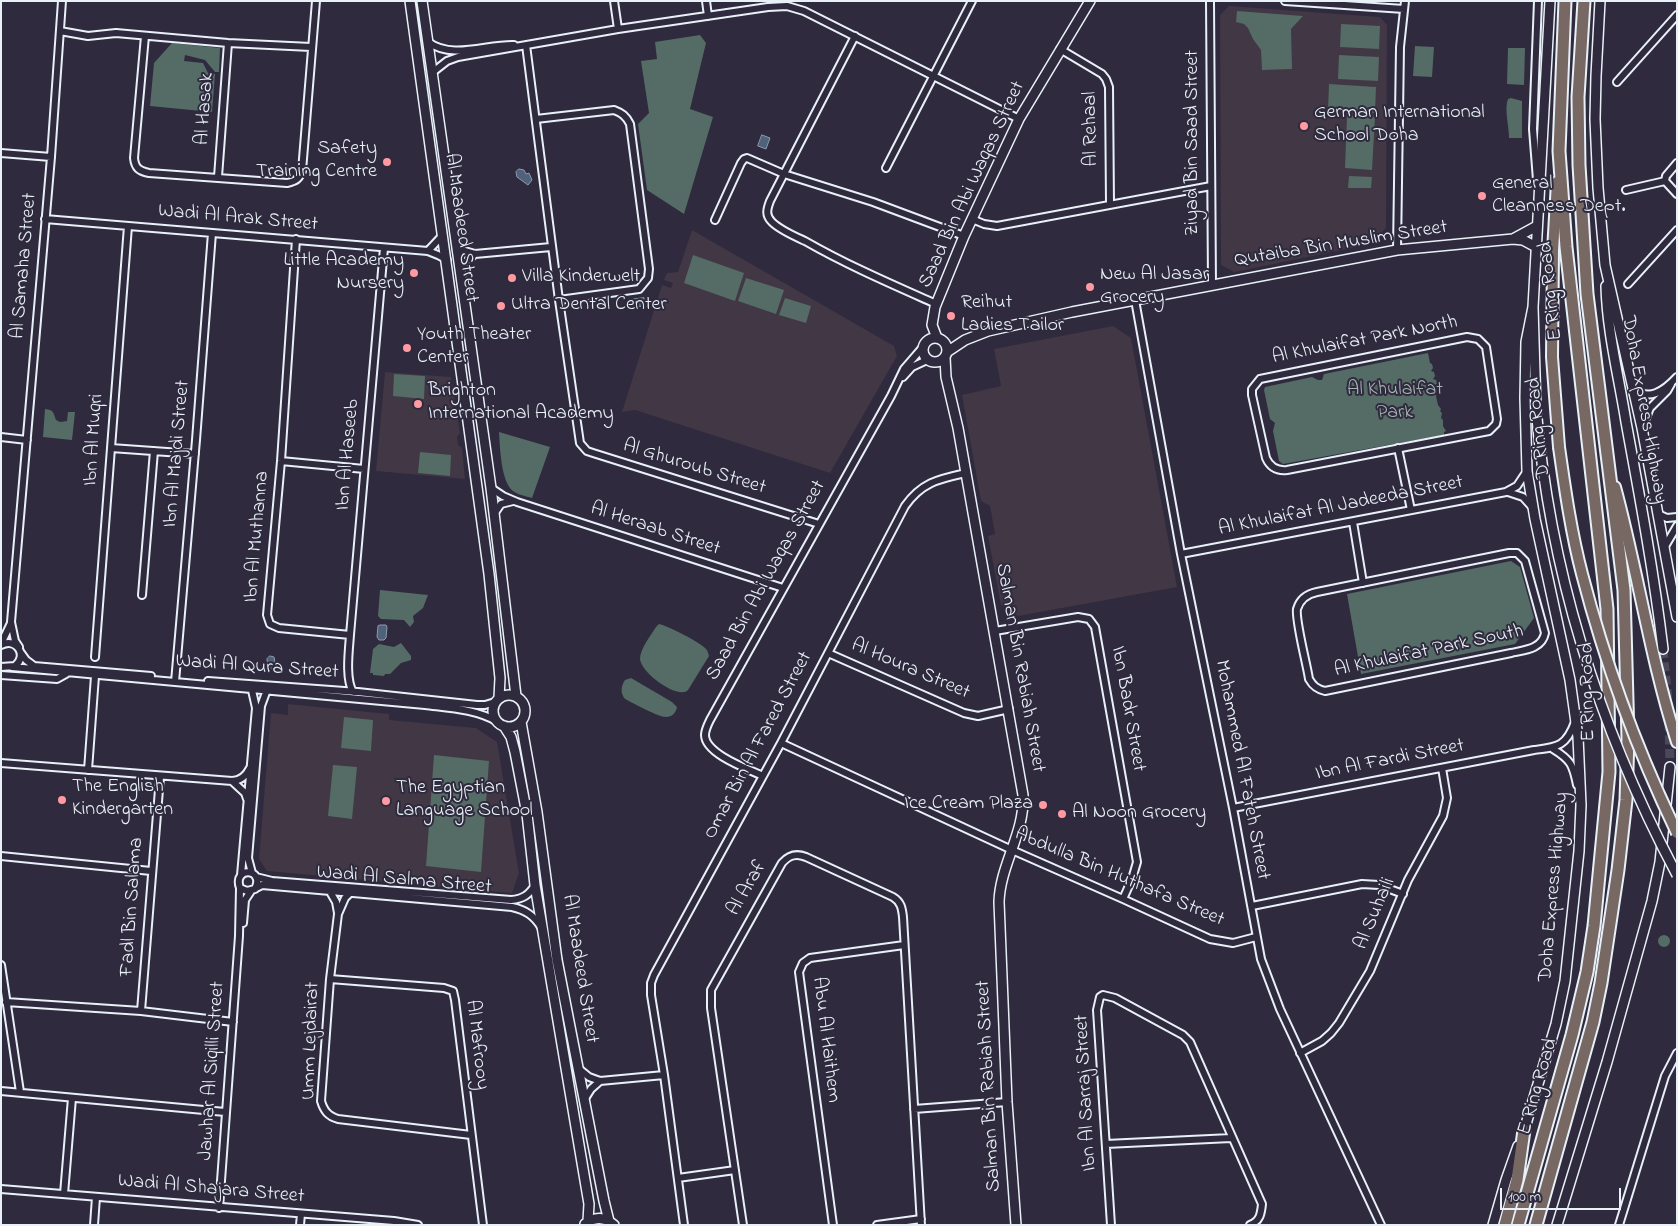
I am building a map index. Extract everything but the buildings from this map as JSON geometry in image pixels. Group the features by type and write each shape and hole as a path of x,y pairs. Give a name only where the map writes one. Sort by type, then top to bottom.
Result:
{"highway":[{"name":"D Ring Road","path":"1559,151 1565,1"},
{"path":"1584,1 1578,97 1579,166 1587,294 1609,467"},
{"name":"E Ring Road","path":"1518,1225 1570,1044 1587,972 1594,926 1609,772 1607,608 1566,247 1559,151"},
{"name":"E Ring Road","path":"1536,1225 1593,1022 1601,983 1618,870 1626,800 1628,729 1624,590 1609,467"},
{"path":"1505,1225 1517,1180 1524,1130"}],"main road":[{"name":"D Ring Road","path":"1559,151 1554,251 1552,357 1559,447 1568,504 1582,573 1601,639 1642,755 1677,833"},
{"path":"1609,467 1629,540 1651,647 1677,742"}],"street":[{"name":"Al Samaha Street","path":"20,650 15,641 11,622 51,157 62,1"},
{"path":"145,36 134,158 135,166 138,170 149,173 294,182 299,178 302,171 316,1"},
{"name":"Al Maadeed Street","path":"410,1 489,574 500,678 497,700"},
{"name":"Al Maadeed Street","path":"422,1 491,488 516,696"},
{"path":"614,1 618,29"},
{"path":"706,1 708,16"},
{"path":"886,168 972,1"},
{"name":"Saad Bin Abi Waqas Street","path":"763,776 722,756 709,745 705,736 710,720 904,369 923,346 929,317 964,236 1019,119 1090,1"},
{"name":"Ziyad Bin Saad Street","path":"1210,1 1212,284"},
{"path":"1285,1 1404,9"},
{"path":"1397,250 1400,47 1405,1"},
{"name":"D Ring Road","path":"1538,1 1533,129 1539,200"},
{"name":"D Ring Road","path":"1550,1 1533,307 1536,408 1546,493 1557,552 1578,637 1607,724 1651,823 1677,875"},
{"path":"1600,1 1596,118 1598,188 1605,265 1642,428 1677,617"},
{"path":"432,72 452,58 618,29 786,6 804,11 1019,119"},
{"path":"1617,82 1677,16"},
{"path":"60,32 88,36 116,33 228,43 311,47"},
{"path":"855,36 767,208 767,215 772,222 854,268 935,305"},
{"path":"428,42 439,48 451,51 523,45"},
{"name":"Al Hasak","path":"218,177 228,43"},
{"name":"Al Ghuroub Street","path":"523,45 536,120 551,247 578,439 582,447 593,453 819,524"},
{"name":"Al Rehaal","path":"1060,49 1102,74 1109,87 1110,204"},
{"path":"536,120 614,110 627,118 630,124 649,269 648,278 639,289 558,300"},
{"path":"1,153 51,157"},
{"path":"715,220 744,159 750,159 784,174 873,202 964,236"},
{"path":"1665,182 1669,171 1677,163"},
{"path":"1626,190 1665,182"},
{"path":"1665,182 1677,194"},
{"path":"972,219 984,224 997,226 1210,186"},
{"name":"Wadi Al Arak Street","path":"45,219 428,251 446,260"},
{"name":"Ibn Al Muqri","path":"95,657 128,226"},
{"name":"Qutaiba Bin Muslim Street","path":"1513,239 1537,226"},
{"path":"1628,284 1677,230"},
{"name":"Ibn Al Majdi Street","path":"175,680 212,233"},
{"path":"428,251 443,236"},
{"name":"Ibn Al Muthanna","path":"296,239 282,462 267,611 268,620 274,627 286,630 350,635"},
{"name":"Qutaiba Bin Muslim Street","path":"939,339 971,337 1008,326 1212,284 1397,250 1513,239 1523,240 1536,247"},
{"path":"456,245 461,250 475,254 551,247"},
{"name":"Ibn Al Haseeb","path":"333,690 341,690 344,686 348,665 384,248"},
{"path":"460,270 463,264 475,254"},
{"name":"Doha Express Highway","path":"1605,265 1609,316 1653,573 1663,649"},
{"name":"Mohammed Al Fateh Street","path":"1135,300 1181,554 1233,808 1261,959 1280,1009 1381,1225"},
{"name":"Saad Bin Abi Waqas Street","path":"935,305 932,325 939,339"},
{"name":"Doha Express Highway","path":"1493,1225 1556,1024 1567,972 1579,851 1581,771 1576,715 1560,627 1527,471 1526,342 1533,307"},
{"name":"Qutaiba Bin Muslim Street","path":"946,355 971,337"},
{"name":"Al Khulaifat Park North","path":"1467,338 1478,339 1483,342 1487,353 1497,414 1496,424 1493,428 1484,432 1398,448 1287,470 1276,469 1266,458 1252,389 1255,383 1265,377 1467,338"},
{"path":"930,339 939,339 946,345 946,355 940,361 930,361 923,354 923,346 930,339"},
{"name":"Salman Bin Rabiah Street","path":"946,355 948,386 995,631 1024,804 1023,815 1000,884 998,902 1007,1102 1016,1225"},
{"name":"Saad Bin Abi Waqas Street","path":"898,381 912,367 930,361"},
{"name":"Salman Bin Rabiah Street","path":"930,361 948,386"},
{"path":"1642,428 1650,408 1667,391 1677,377"},
{"path":"1633,386 1643,394 1652,395 1671,384"},
{"path":"1,437 27,440"},
{"path":"111,448 195,454"},
{"path":"1398,448 1411,510"},
{"path":"142,595 154,451"},
{"name":"Ibn Al Muthanna","path":"282,462 364,469"},
{"path":"1506,492 1517,486 1527,471"},
{"name":"Omar Bin Al Fared Street","path":"684,1225 651,983 781,743 905,506 912,497 930,482 966,472"},
{"name":"Al Heraab Street","path":"491,488 517,502 783,588"},
{"path":"1506,492 1523,497 1534,511"},
{"name":"Al Khulaifat Al Jadeeda Street","path":"1181,554 1506,492"},
{"path":"494,515 501,504 510,501 517,502"},
{"path":"1658,514 1667,518 1677,517"},
{"path":"1353,522 1363,582"},
{"path":"1664,548 1677,526"},
{"name":"Al Khulaifat Park South","path":"1509,553 1517,554 1526,561 1544,628 1544,638 1537,646 1511,653 1356,685 1325,690 1315,687 1309,678 1296,614 1297,608 1300,602 1310,594 1363,582 1509,553"},
{"name":"Ibn Badr Street","path":"995,631 1078,617 1089,619 1095,627 1137,862 1132,880 1123,898"},
{"name":"Al Samaha Street","path":"1,644 11,622"},
{"path":"1,644 10,642 20,650 19,662 5,667"},
{"name":"Wadi Al Qura Street","path":"20,650 26,660 34,666 251,687 358,692 477,705 497,700"},
{"name":"Al Houra Street","path":"828,653 964,713 978,716 1009,709"},
{"name":"Ibn Al Haseeb","path":"348,665 350,687 353,692 358,692"},
{"name":"Wadi Al Qura Street","path":"5,667 67,674 175,680"},
{"name":"Wadi Al Qura Street","path":"1,675 57,679 67,674"},
{"path":"88,770 95,676"},
{"path":"251,687 256,708 241,875 238,881 240,888 247,891 253,890 258,883 248,858 261,706 268,688"},
{"name":"Wadi Al Qura Street","path":"268,688 457,709 486,715 501,724"},
{"path":"508,694 516,696 522,700 526,709 525,716 521,722 513,727 501,724 493,712 497,700 508,694"},
{"path":"1576,715 1569,735 1553,749 1570,761 1574,770 1581,805"},
{"name":"Al Maadeed Street","path":"521,722 538,812 557,960 584,1100 612,1223"},
{"name":"Al Maadeed Street","path":"501,724 511,738 527,814 535,885 589,1204 586,1223"},
{"name":"Abdulla Bin Huthafa Street","path":"781,743 1210,939 1233,943 1256,937"},
{"name":"Ibn Al Fardi Street","path":"1233,808 1534,750 1553,749"},
{"path":"1,763 160,777 232,781 238,781 250,768"},
{"path":"1556,1225 1607,1062 1652,901 1660,862 1670,766"},
{"name":"Al Suhaili","path":"1300,1053 1322,1041 1339,1023 1373,965 1415,866 1443,816 1446,798 1442,768"},
{"name":"Fadl Bin Salama","path":"141,1010 160,777"},
{"path":"232,781 245,793 247,799"},
{"name":"Al Araf","path":"743,1225 710,990 782,863 788,857 800,855 898,900 902,909 921,1222 877,1225"},
{"path":"1,856 151,871"},
{"path":"241,875 246,872 254,875"},
{"name":"Wadi Al Salma Street","path":"254,875 272,881 511,900 520,900 535,885"},
{"path":"1252,906 1362,884 1379,885 1402,894"},
{"name":"Wadi Al Salma Street","path":"253,890 262,885 512,907 526,911 542,928"},
{"name":"Jawhar Al Siqilli Street","path":"219,1208 239,936 240,888"},
{"name":"Jawhar Al Siqilli Street","path":"239,936 242,932 246,898 253,890"},
{"path":"329,890 336,902 338,914"},
{"path":"338,914 345,898 350,893"},
{"name":"Umm Lejdairat","path":"338,914 330,979 321,1101 325,1112 338,1119 471,1135"},
{"name":"Abu Al Haithem","path":"833,1225 799,972 803,963 810,958 904,945"},
{"path":"1,965 20,1092"},
{"name":"Al Mafrooy","path":"330,979 444,988 452,992 455,1000 483,1225"},
{"name":"Ibn Al Sarraj Street","path":"1111,1225 1097,1010 1100,997 1103,995 1115,998 1182,1035 1190,1042 1231,1138 1262,1204 1260,1218 1250,1225"},
{"path":"6,1002 141,1010 233,1022"},
{"path":"1619,1225 1665,1076 1677,1053"},
{"path":"578,1068 589,1077 600,1082 664,1075"},
{"path":"584,1100 591,1089 600,1082"},
{"path":"1,1091 225,1112"},
{"path":"64,1194 72,1098"},
{"path":"914,1109 1007,1102"},
{"path":"1106,1144 1231,1138"},
{"path":"678,1178 734,1170"},
{"name":"Wadi Al Shajara Street","path":"1,1189 418,1225"},
{"path":"94,1225 96,1196"},
{"path":"300,1214 300,1225"},
{"path":"586,1223 599,1218 612,1223"}],"shaded area":[{"name":"German International School Doha","path":"1229,6 1380,17 1387,25 1386,228 1371,244 1234,272 1221,265 1220,15"},
{"path":"692,230 894,346 897,356 830,473 635,410 622,412 662,285 671,288 673,283 664,280 667,273 678,272"},
{"path":"1113,326 1131,338 1177,587 1018,616 1001,605 988,536 995,534 990,506 981,501 962,395 1001,386 994,349"},
{"name":"Brighton International Academy","path":"385,372 451,377 460,433 457,437 458,445 462,448 465,479 376,471"},
{"name":"The Egyptian Language School","path":"288,704 389,714 389,720 476,728 497,742 519,873 512,893 267,871 259,859 271,713 288,715"}],"green space":[{"path":"1237,11 1303,16 1291,29 1292,69 1262,70 1261,50 1248,28 1244,24 1236,22"},
{"path":"1341,24 1380,26 1379,49 1340,47"},
{"path":"700,35 706,43 690,109 713,117 684,214 647,190 638,124 649,113 641,61 657,59 655,42"},
{"path":"172,43 220,48 219,72 215,72 205,60 185,55 184,61 203,63 208,73 215,74 212,112 150,106 154,63"},
{"path":"1415,46 1434,47 1432,77 1413,76"},
{"path":"1508,48 1525,48 1524,85 1507,84"},
{"path":"1339,55 1379,57 1378,81 1338,79"},
{"path":"1329,84 1376,87 1375,113 1328,110"},
{"path":"1508,99 1522,101 1522,138 1509,138 1506,107"},
{"path":"1347,116 1375,117 1372,170 1345,168"},
{"path":"1349,176 1372,177 1371,188 1348,188"},
{"path":"693,255 744,273 735,301 684,283"},
{"path":"746,278 784,290 776,314 738,301"},
{"path":"785,298 811,306 806,323 779,315"},
{"name":"Al Khulaifat Park","path":"1428,353 1433,368 1431,371 1434,372 1435,376 1433,379 1436,380 1437,384 1434,387 1442,413 1443,426 1446,431 1444,435 1283,464 1279,461 1273,431 1275,423 1270,419 1265,387 1312,377 1322,380 1324,374"},
{"path":"394,374 425,376 424,399 393,396"},
{"path":"45,409 52,411 56,420 60,422 67,421 68,412 75,412 72,440 43,437"},
{"path":"499,432 550,447 532,498 517,494 509,487 502,464"},
{"path":"420,452 451,455 450,476 418,473"},
{"path":"1511,561 1520,567 1534,618 1515,644 1361,674 1347,594"},
{"path":"380,590 428,595 423,608 413,616 414,622 410,627 404,620 381,619 378,616"},
{"path":"659,624 691,639 703,646 708,652 709,656 688,690 683,692 661,684 642,665 640,655"},
{"path":"401,643 411,656 411,660 401,663 390,674 385,674 384,676 370,673 373,649 379,644 394,647"},
{"path":"631,678 672,702 677,707 675,713 666,717 662,716 625,699 622,692 623,685 625,680"},
{"path":"344,717 373,720 371,751 341,748"},
{"path":"434,755 489,761 481,872 426,866"},
{"path":"333,765 357,767 352,819 328,816"},
{"path":"1664,935 1670,941 1664,947 1658,941"}],"water":[{"path":"762,135 770,138 766,149 758,146"},
{"path":"519,169 524,170 526,174 529,173 532,180 528,185 517,177 516,172"},
{"path":"644,298 645,306 630,307 629,300"},
{"path":"386,625 387,627 384,640 379,640 377,637 378,626"},
{"path":"270,656 274,657 276,668 268,668 267,659"}],"tunnel":[{"path":"1663,649 1668,701"},
{"path":"1669,722 1670,767"}],"place":[{"name":"German International School Doha","path":"1304,126"},
{"name":"Safety Training Centre","path":"387,162"},
{"name":"General Cleanness Dept.","path":"1482,196"},
{"name":"Little Academy Nursery","path":"414,273"},
{"name":"Villa Kinderwelt","path":"512,278"},
{"name":"New Al Jasar Grocery","path":"1090,287"},
{"name":"Ultra Dental Center","path":"501,306"},
{"name":"Reihut Ladies Tailor","path":"951,316"},
{"name":"Youth Theater Center","path":"407,348"},
{"name":"Brighton International Academy","path":"418,404"},
{"name":"The English Kindergarten","path":"62,800"},
{"name":"The Egyptian Language School","path":"386,801"},
{"name":"Ice Cream Plaza","path":"1043,805"},
{"name":"Al Noon Grocery","path":"1062,814"}]}
